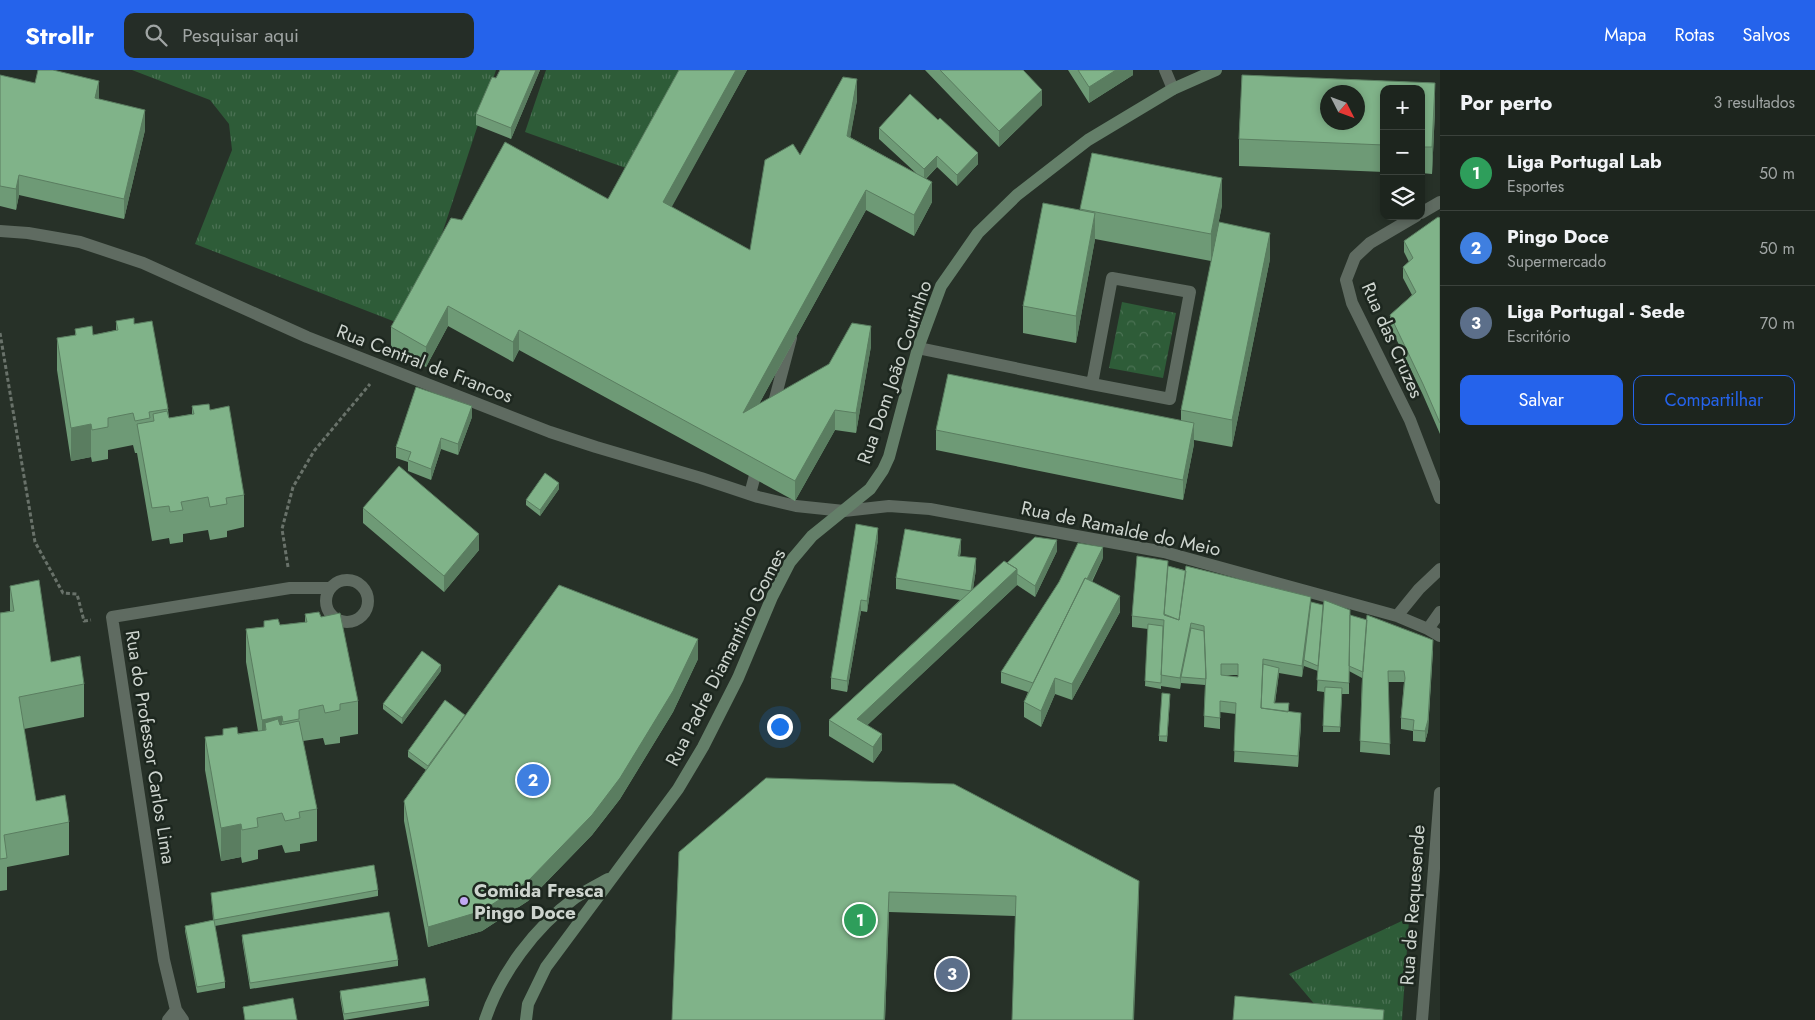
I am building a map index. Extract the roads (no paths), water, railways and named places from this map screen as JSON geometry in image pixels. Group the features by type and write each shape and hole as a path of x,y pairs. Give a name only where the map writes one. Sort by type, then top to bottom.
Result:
{"main road":[{"name":"Rua Dom João Coutinho","path":"844,510 870,489 883,470 889,457 918,348 941,286 978,233 1017,195 1088,140 1173,89 1216,70"},
{"name":"Rua Padre Diamantino Gomes","path":"526,1020 528,1004 546,967 678,789 703,747 738,678 772,598 790,562 812,536 844,510"},
{"name":"Rua Padre Diamantino Gomes","path":"485,1020 491,1002 505,974 524,948 574,898 612,876"}],"street":[{"path":"1164,70 1173,89"},
{"path":"1425,211 1440,202"},
{"name":"Rua das Cruzes","path":"1409,220 1370,243 1355,257 1346,280 1352,302 1410,420 1440,498"},
{"name":"Rua Central de Francos","path":"0,231 28,233 80,242 142,264 307,337 550,432 750,494 796,506 844,510"},
{"path":"918,348 1092,384 1170,399 1190,292 1112,278 1092,384"},
{"path":"768,427 793,330"},
{"path":"750,494 760,456"},
{"name":"Rua de Ramalde do Meio","path":"844,510 889,506 930,509 1164,552 1397,616 1440,636"},
{"path":"1397,616 1419,589 1440,569"},
{"name":"Rua do Professor Carlos Lima","path":"176,1017 164,960 112,617 290,588 330,588"},
{"path":"1428,629 1440,612"},
{"name":"Rua de Requesende","path":"1422,1020 1440,792"}],"place":[{"name":"Pingo Doce","path":"533,780"},
{"name":"Comida Fresca Pingo Doce","path":"464,901"},
{"name":"Liga Portugal Lab","path":"860,920"},
{"name":"Liga Portugal - Sede","path":"952,974"}]}
